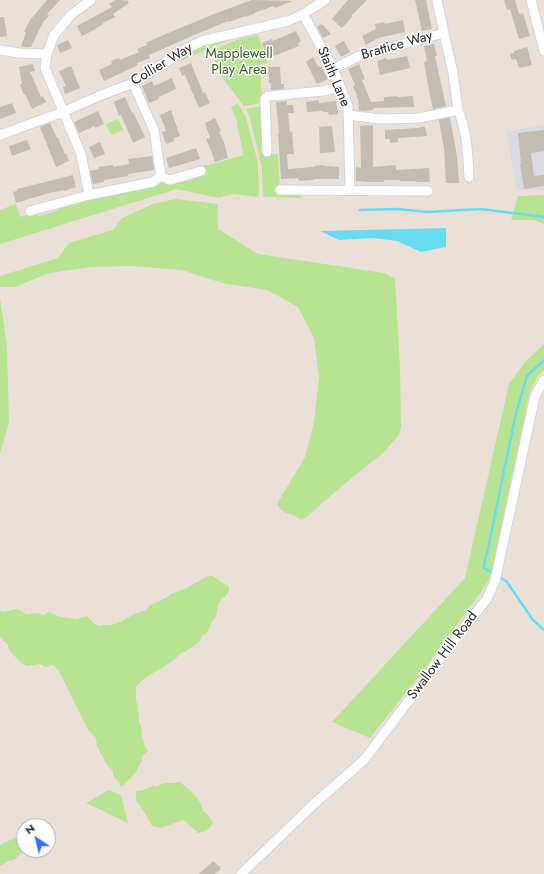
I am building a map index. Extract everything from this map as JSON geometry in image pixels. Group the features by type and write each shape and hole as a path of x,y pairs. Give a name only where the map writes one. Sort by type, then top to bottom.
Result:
{"street":[{"path":"89,195 81,154 45,68 47,54 54,35 71,14 91,0"},
{"name":"Collier Way","path":"0,135 63,112 133,83 182,51 202,41 288,20 303,14 325,0"},
{"path":"437,0 444,33"},
{"path":"531,0 544,51"},
{"name":"Staith Lane","path":"303,14 333,69 348,106 350,190"},
{"name":"Brattice Way","path":"333,69 359,56 444,33 458,110 466,135 469,177"},
{"path":"0,50 19,53 47,54"},
{"path":"133,83 154,130 161,176"},
{"path":"267,152 265,99 268,96 322,91 340,87"},
{"path":"348,115 381,119 419,118 458,110"},
{"path":"161,176 170,180 201,171"},
{"path":"30,211 89,195 153,182 161,176"},
{"path":"280,190 428,191"},
{"name":"Swallow Hill Road","path":"241,874 315,803 364,760 462,630 487,600 495,581 535,396 544,380"}],"shaded area":[{"path":"544,125 544,190 517,190 506,132"}],"green space":[{"name":"Mapplewell Play Area","path":"258,35 268,64 260,64 262,103 244,106 218,70 211,51 241,38"},
{"path":"225,39 232,39 168,66 197,47"},
{"path":"238,103 246,118 257,159 259,187 258,197 233,194 219,198 177,189 0,244 0,210 16,204 20,217 36,212 39,216 58,210 61,206 92,197 98,198 159,181 171,183 206,173 204,165 209,165 243,155 237,126 238,124 231,107"},
{"path":"264,106 267,155 278,154 280,189 292,191 303,198 263,197 262,167 249,114 246,109"},
{"path":"118,119 123,130 111,135 106,124"},
{"path":"544,195 544,224 535,220 511,220 518,196"},
{"path":"176,199 218,204 218,229 258,254 384,273 395,279 400,369 401,427 399,435 383,453 337,490 308,516 301,520 294,515 281,510 277,504 305,457 314,422 319,377 314,338 298,307 267,290 222,283 182,270 133,266 91,267 49,273 15,287 0,287 0,276 58,258 69,243 113,230 122,218 153,204"},
{"path":"0,298 7,346 9,423 0,453"},
{"path":"544,344 544,370 538,376 529,394 496,553 490,577 486,585 420,675 370,738 332,722 465,578 509,384 525,362"},
{"path":"208,576 213,576 229,587 229,591 219,603 216,617 211,623 206,634 203,635 199,642 185,652 181,653 170,663 146,677 136,687 136,701 138,706 139,721 142,729 141,734 148,751 142,756 142,761 136,772 121,787 97,746 96,738 88,730 59,671 53,665 46,667 40,664 27,666 21,663 0,637 0,611 5,612 17,609 27,614 39,613 43,615 48,612 61,617 76,619 87,616 99,626 113,625 138,612 146,610 150,605 168,597 171,594 185,589"},
{"path":"179,782 194,794 200,802 203,811 209,816 213,823 209,829 198,833 184,820 161,828 152,826 136,800 136,791 153,786 157,787 165,783"},
{"path":"109,790 121,795 128,823 86,803"},
{"path":"16,837 16,858 0,866 0,845"}],"water":[{"path":"446,228 446,247 421,252 397,241 374,238 339,240 320,231"}],"building":[{"path":"47,0 60,0 47,14 49,16 43,22 31,47 21,46 26,33 24,32 30,20"},
{"path":"115,0 127,0 129,3 113,14 115,17 82,36 77,26 112,7 109,4"},
{"path":"252,0 293,1 275,8 274,6 245,17 229,22 228,21 185,39 149,55 150,58 137,63 138,65 104,81 99,70 112,64 111,61 119,58 120,60 139,52 137,49 147,45 146,43 154,39"},
{"path":"348,0 367,0 351,16 352,17 342,28 332,19"},
{"path":"415,0 426,0 432,29 422,31"},
{"path":"504,0 515,0 519,14 523,13 530,36 519,39 510,9 507,10"},
{"path":"0,17 4,17 7,36 0,37"},
{"path":"403,20 405,32 378,38 366,45 362,36 376,29 375,24 384,22 385,24"},
{"path":"322,24 331,34 323,38 317,27"},
{"path":"296,31 301,41 298,43 299,46 271,57 270,53 266,54 262,43 272,39 273,41"},
{"path":"68,40 72,48 60,53 57,45"},
{"path":"344,41 350,52 341,57 335,46"},
{"path":"434,44 437,56 435,56 446,106 433,109 424,62 427,61 424,46"},
{"path":"527,47 532,65 519,68 516,59 512,60 510,54 514,53 514,51"},
{"path":"407,56 410,68 380,75 377,61 386,58 387,60"},
{"path":"313,57 318,67 321,66 328,79 317,84 306,62"},
{"path":"191,63 203,93 205,92 210,103 199,108 185,75 182,76 179,68"},
{"path":"33,64 35,71 30,72 41,97 43,96 46,102 32,109 20,85 22,84 19,67"},
{"path":"359,64 365,79 362,80 371,102 384,101 384,97 413,96 414,107 373,108 373,110 365,111 359,110 358,99 353,86 355,85 348,69"},
{"path":"71,66 80,88 65,94 63,87 66,86 59,71"},
{"path":"268,67 280,67 281,84 284,84 284,89 271,90"},
{"path":"172,78 176,89 149,103 142,86 152,81 154,86"},
{"path":"125,97 145,137 133,143 121,115 119,116 114,102"},
{"path":"319,100 319,103 336,101 338,114 329,115 328,112 323,111 307,112 306,102"},
{"path":"287,101 287,105 293,105 294,113 288,113 290,132 292,131 294,154 287,154 288,169 324,165 339,167 339,179 314,179 299,181 298,178 281,179 276,102"},
{"path":"12,103 16,113 0,119 0,107"},
{"path":"171,110 180,136 174,138 174,141 166,144 162,132 166,131 160,115"},
{"path":"98,111 104,124 79,133 74,122"},
{"path":"215,118 221,131 219,132 224,142 228,158 215,162 206,139 210,138 205,123"},
{"path":"450,118 457,156 459,183 446,183 444,149 439,120"},
{"path":"50,123 69,161 56,167 40,127"},
{"path":"373,125 373,167 396,165 396,170 429,168 430,182 400,180 384,180 384,182 356,181 356,167 361,168 360,126"},
{"path":"332,126 335,152 320,153 319,127"},
{"path":"425,126 427,136 398,138 398,142 390,143 390,139 385,139 385,130"},
{"path":"544,130 544,151 531,153 534,176 544,175 544,186 524,189 520,164 518,133"},
{"path":"27,140 31,149 12,156 9,146"},
{"path":"100,142 105,154 94,158 89,147"},
{"path":"196,148 200,159 169,168 166,158"},
{"path":"152,156 154,170 128,174 128,176 104,180 104,182 93,184 90,171 99,169 98,167 113,165 113,167 129,164 128,159"},
{"path":"73,175 76,187 16,203 13,192 17,191 17,189"},
{"path":"213,861 220,867 220,870 215,874 199,874"}],"waterway":[{"path":"360,210 397,209 428,212 481,209 544,217"},
{"path":"494,574 484,568 484,564 516,413 527,376 544,360"},
{"path":"498,576 507,582 533,620 544,630"}]}
